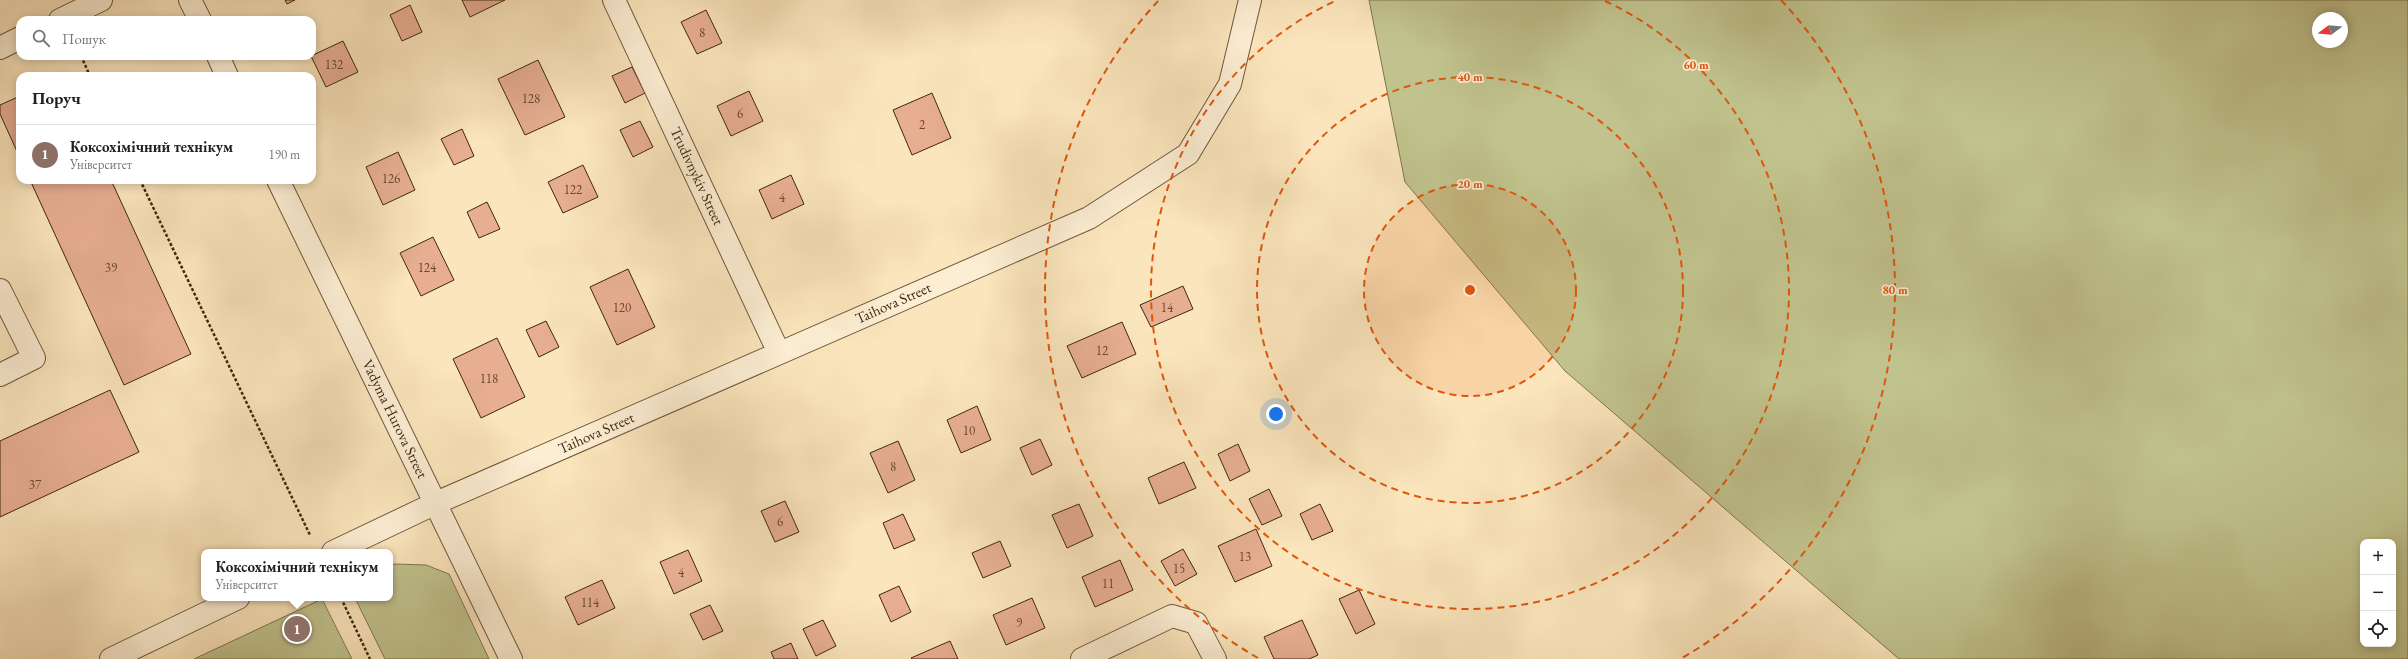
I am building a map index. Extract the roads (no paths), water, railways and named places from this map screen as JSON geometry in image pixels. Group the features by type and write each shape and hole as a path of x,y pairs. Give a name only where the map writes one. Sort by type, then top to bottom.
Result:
{"street":[{"path":"68,16 101,0"},
{"path":"190,0 198,16"},
{"name":"Trudivnykiv Street","path":"614,0 780,353"},
{"name":"Taihova Street","path":"339,549 436,503 1089,218 1188,154 1230,84 1250,0"},
{"path":"0,48 16,40"},
{"path":"220,60 225,72"},
{"name":"Vadyma Hurova Street","path":"280,184 511,659"},
{"path":"0,290 34,358 0,375"},
{"path":"111,659 232,601"},
{"path":"1082,659 1172,616 1196,623 1215,659"}],"place":[{"name":"Коксохімічний технікум","path":"297,629"}]}
